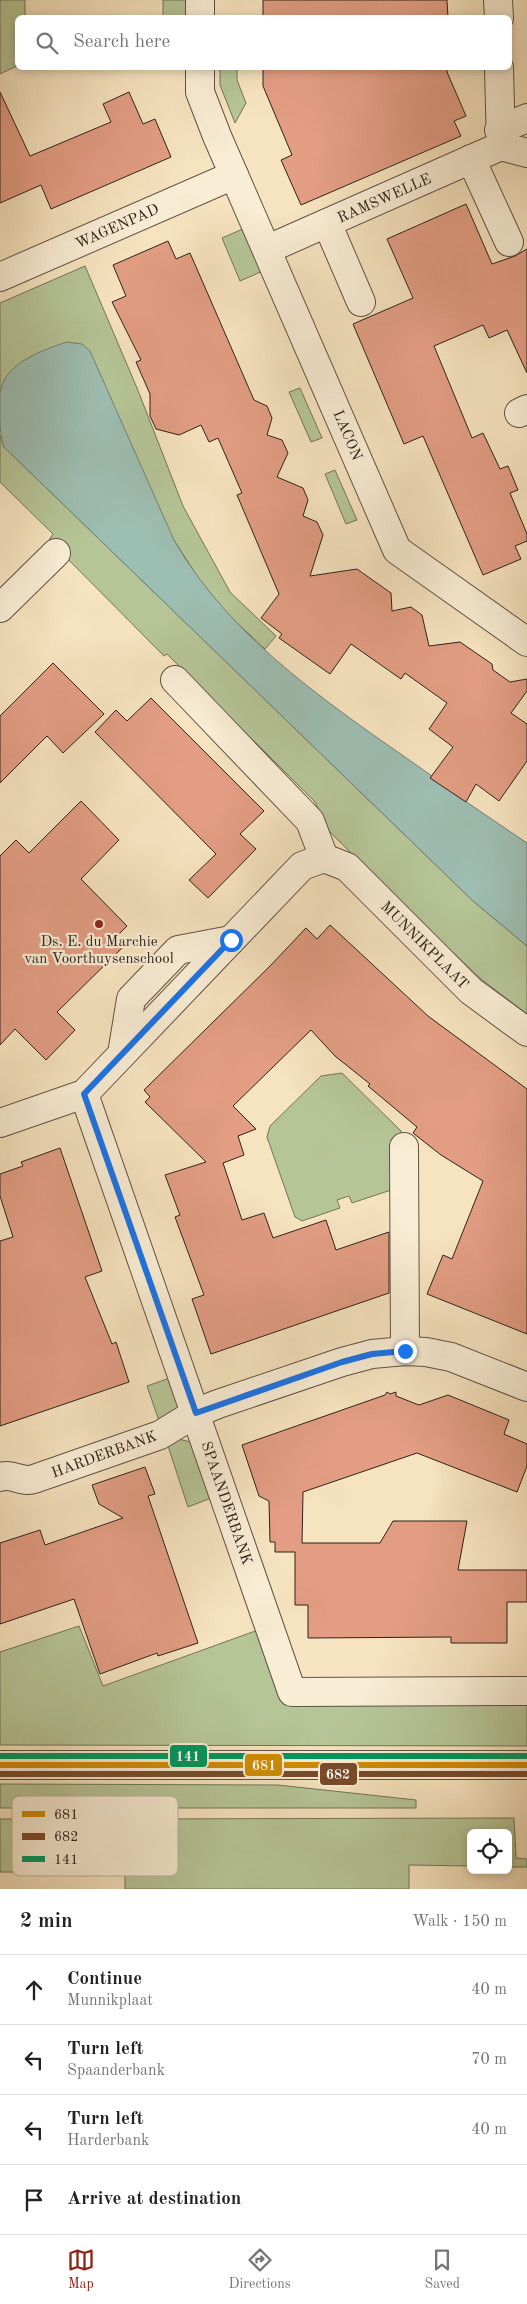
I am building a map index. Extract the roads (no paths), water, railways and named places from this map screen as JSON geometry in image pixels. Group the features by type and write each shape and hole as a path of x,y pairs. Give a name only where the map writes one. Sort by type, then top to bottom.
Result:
{"street":[{"path":"200,0 200,15"},
{"path":"498,0 498,15"},
{"name":"LACON","path":"200,70 200,92 397,550 527,642"},
{"path":"499,70 500,138 527,153"},
{"name":"RAMSWELLE","path":"268,249 471,159 527,118"},
{"path":"471,159 509,242"},
{"name":"WAGENPAD","path":"0,277 234,174"},
{"path":"328,223 361,302"},
{"path":"0,608 56,553"},
{"path":"0,1123 84,1094 302,866 324,858 310,822 175,680"},
{"name":"MUNNIKPLAAT","path":"324,858 346,867 471,991 527,1032"},
{"name":"SPAANDERBANK","path":"84,1094 292,1692 527,1691"},
{"path":"404,1147 405,1351"},
{"name":"HARDERBANK","path":"0,1477 6,1475 28,1481 160,1435 196,1413 342,1362 372,1354 405,1351 426,1352 451,1358 527,1387"},
{"path":"0,1765 527,1765"}],"water":[{"path":"67,342 82,344 90,351 174,540 198,577 226,611 290,672 324,699 432,776 431,778 527,843 527,946 473,901 4,447 0,422 0,393 9,373 26,359"}],"place":[{"name":"Ds. E. du Marchie van Voorthuysenschool","path":"99,924"}]}
